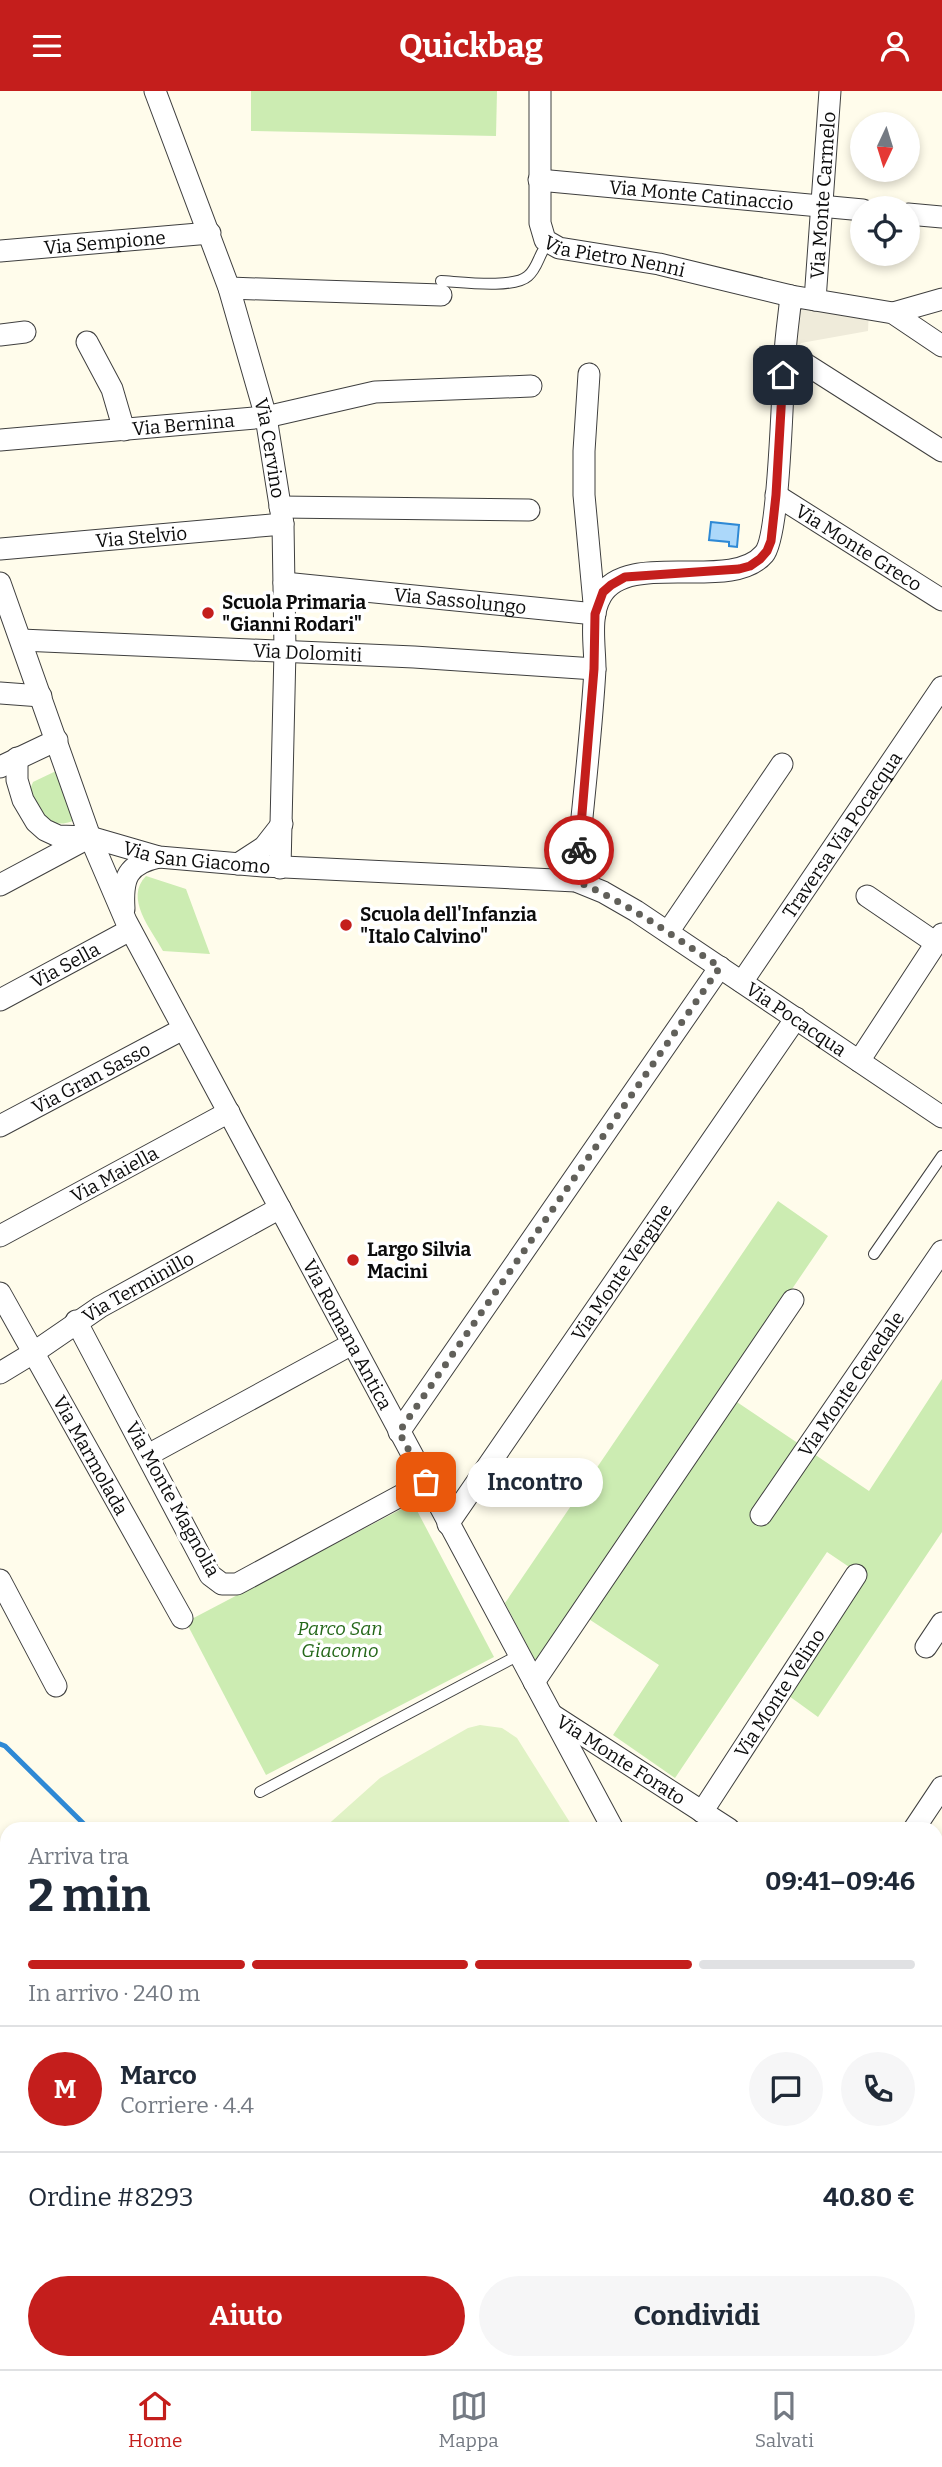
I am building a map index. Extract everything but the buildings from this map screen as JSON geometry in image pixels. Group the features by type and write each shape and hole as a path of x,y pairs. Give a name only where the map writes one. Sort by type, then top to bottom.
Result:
{"street":[{"name":"Via Cervino","path":"155,91 229,288 267,417 281,516 284,583 281,868"},
{"name":"Via Pietro Nenni","path":"540,91 540,228 548,243 572,251 671,267 791,296 893,313"},
{"name":"Via Monte Carmelo","path":"815,300 830,91"},
{"name":"Via Monte Catinaccio","path":"539,180 850,209"},
{"path":"920,215 942,217"},
{"name":"Via Sempione","path":"0,251 210,233"},
{"path":"229,288 441,288"},
{"path":"595,614 603,592 625,577 739,569 755,563 767,551 771,541 776,495 791,296"},
{"path":"893,313 942,299"},
{"path":"893,313 942,346"},
{"path":"0,335 25,332"},
{"path":"87,342 112,389 124,430"},
{"path":"785,351 942,451"},
{"path":"576,881 594,669 595,614 584,495 589,374"},
{"name":"Via Bernina","path":"0,440 267,417 375,392 531,386"},
{"name":"Via Monte Greco","path":"776,495 942,600"},
{"name":"Via Stelvio","path":"0,549 281,516 529,510"},
{"name":"Via Sassolungo","path":"284,583 595,614"},
{"path":"0,885 90,837 2,592"},
{"name":"Via Dolomiti","path":"21,640 285,650 594,669"},
{"name":"Traversa Via Pocacqua","path":"742,982 942,687"},
{"path":"0,693 41,696"},
{"path":"9,762 57,740"},
{"name":"Via San Giacomo","path":"9,762 20,794 36,823 58,836 90,837 159,857 281,868 576,881"},
{"path":"668,932 782,764"},
{"path":"238,864 264,847 282,824"},
{"name":"Via Romana Antica","path":"90,837 128,926 610,1822"},
{"path":"128,926 123,896 128,874 142,862 159,857"},
{"name":"Via Pocacqua","path":"576,881 603,892 668,932 942,1117"},
{"path":"859,1061 939,939 867,896"},
{"name":"Via Sella","path":"0,1000 128,926"},
{"path":"399,1432 720,967"},
{"name":"Via Monte Vergine","path":"448,1524 796,1018"},
{"name":"Via Gran Sasso","path":"0,1126 183,1028"},
{"name":"Via Maiella","path":"0,1236 229,1112"},
{"name":"Via Terminillo","path":"0,1373 33,1353 76,1321 280,1208"},
{"name":"Via Monte Cevedale","path":"761,1515 942,1251"},
{"name":"Via Marmolada","path":"0,1293 182,1618"},
{"path":"534,1682 793,1300"},
{"name":"Via Monte Magnolia","path":"76,1321 210,1574 218,1583 237,1584 426,1482"},
{"path":"148,1455 352,1344"},
{"name":"Via Monte Velino","path":"702,1812 856,1575"},
{"path":"0,1580 55,1686"},
{"path":"926,1647 942,1623"},
{"name":"Via Monte Forato","path":"551,1714 718,1822"},
{"path":"919,1822 942,1787"}],"lane":[{"path":"441,288 522,281 531,274 548,243"},
{"path":"874,1254 942,1156"},
{"path":"260,1792 519,1655"}],"green space":[{"path":"251,91 497,91 496,136 251,131"},
{"path":"56,771 75,820 62,824 41,818 29,792 33,782"},
{"path":"146,876 186,889 210,954 163,951 139,904 140,885"},
{"path":"778,1201 828,1236 722,1392 869,1491 942,1379 942,1532 818,1717 789,1696 864,1577 827,1552 675,1778 613,1735 659,1665 575,1610 538,1666 505,1603"},
{"name":"Parco San Giacomo","path":"413,1503 494,1657 266,1775 186,1622"},
{"path":"480,1725 502,1728 517,1738 570,1822 331,1822 380,1778 468,1728"}],"shaded area":[{"path":"791,296 869,309 868,331 801,343 794,357"}],"water":[{"path":"711,522 739,525 737,547 729,546 729,542 709,540"}],"waterway":[{"path":"0,1744 82,1822"}],"way so far":[{"path":"426,1482 399,1432 720,967 636,911 603,892 576,881 579,850"}],"place":[{"name":"Scuola Primaria \"Gianni Rodari\"","path":"208,613"},
{"name":"Scuola dell'Infanzia \"Italo Calvino\"","path":"346,925"},
{"name":"Largo Silvia Macini","path":"353,1260"},
{"name":"Incontro","path":"426,1482"}],"route":[{"path":"579,850 594,669 595,614 600,597 611,585 625,577 739,569 750,566 764,555 771,541 776,495 783,375"}]}
